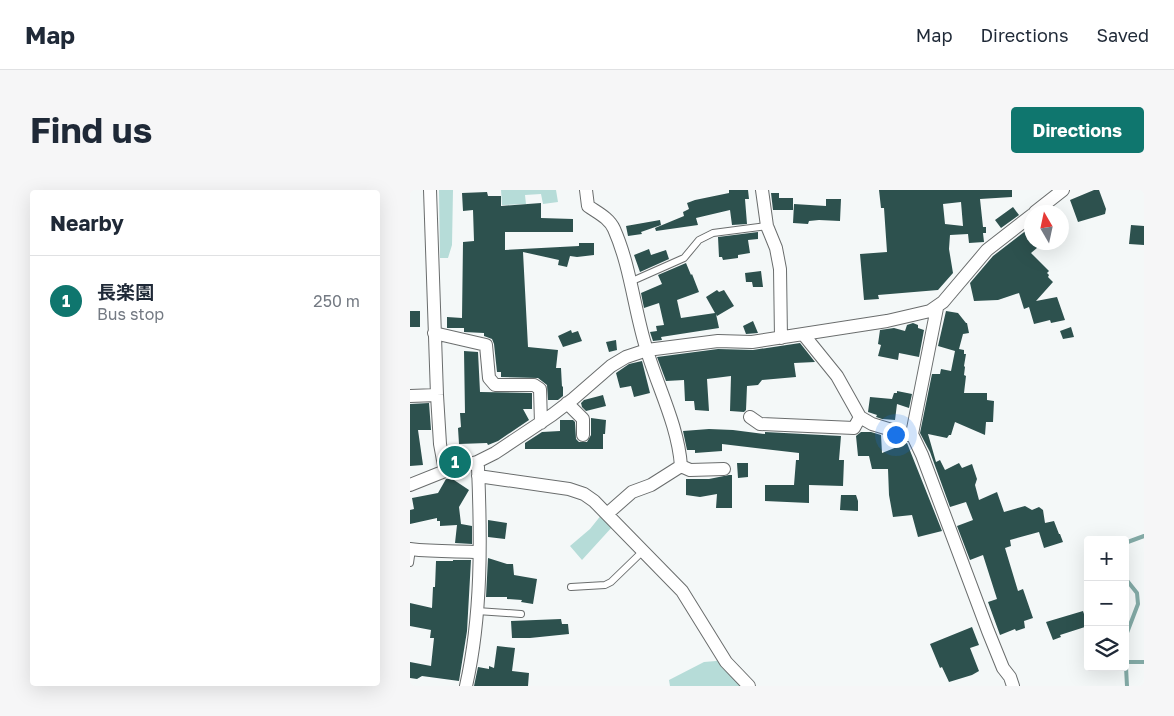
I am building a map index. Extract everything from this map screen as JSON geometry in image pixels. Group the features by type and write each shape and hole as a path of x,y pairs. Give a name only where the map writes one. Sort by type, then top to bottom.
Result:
{"street":[{"path":"430,190 437,395 440,444 445,472"},
{"path":"586,190 588,206 604,217 613,228 624,258 647,350 674,431 681,466"},
{"path":"762,190 767,226 776,248 780,269 781,338"},
{"path":"1044,205 1063,190"},
{"path":"1014,686 988,631 922,455 912,434 937,308 987,250 1024,221"},
{"path":"410,485 477,462 495,453 541,423 611,366 626,357 647,350 718,341 752,342 781,338 887,321 937,308"},
{"path":"434,334 486,345 489,378 495,385 534,385 540,390 541,423"},
{"path":"803,334 837,376 860,417 872,424 908,435 912,434"},
{"path":"410,396 437,395"},
{"path":"567,403 583,420 583,434"},
{"path":"750,417 760,424 854,428 860,417"},
{"path":"466,686 474,652 477,611 479,552 477,462"},
{"path":"681,466 690,470 724,469"},
{"path":"607,514 632,492 651,485 681,466"},
{"path":"478,476 569,489 584,494 607,514 682,591 726,662 748,686"},
{"path":"411,549 479,552"}],"lane":[{"path":"630,282 684,258 699,240 712,233 767,226"},
{"path":"410,563 411,549"},
{"path":"571,587 605,585 611,582 643,551"},
{"path":"477,611 521,614"}],"shaded area":[{"path":"439,190 453,190 452,245 448,258 440,258"},
{"path":"501,190 556,190 558,202 543,204 541,194 525,195 526,204 502,205"},
{"path":"602,514 613,526 582,560 570,546 590,529"},
{"path":"720,658 744,686 670,686 669,680 704,662 716,661"}],"building":[{"path":"729,190 748,190 749,199 745,199 747,224 732,225 730,210 696,218 698,225 656,231 655,228 684,216 683,212 689,209 687,203 729,193"},
{"path":"879,190 1012,190 1012,197 980,199 983,227 986,227 986,233 983,233 984,242 969,243 968,234 950,235 949,249 953,273 938,290 878,295 879,299 864,300 860,254 887,252 884,208 881,208","holes":["961,202 963,226 945,224 943,204"]},
{"path":"1094,190 1099,190 1106,209 1105,214 1078,222 1070,200"},
{"path":"487,192 488,196 501,196 501,206 541,203 541,218 573,219 573,232 505,232 505,250 579,246 579,243 594,243 594,255 570,256 567,267 558,265 559,260 523,252 528,347 558,350 556,368 561,368 563,396 558,400 548,400 547,385 538,378 501,377 501,372 497,372 494,344 492,339 484,336 484,333 464,332 464,328 447,328 447,317 462,318 463,242 474,241 473,210 463,211 462,193"},
{"path":"771,193 779,193 779,198 793,198 793,210 773,210"},
{"path":"826,199 841,199 840,221 819,220 809,221 808,224 793,223 794,204 826,206"},
{"path":"1013,207 1019,215 1001,228 995,220"},
{"path":"660,220 661,225 641,232 642,234 628,236 626,226"},
{"path":"1131,225 1144,226 1144,245 1129,244"},
{"path":"758,232 758,239 748,240 750,253 738,255 738,258 723,260 722,257 719,257 718,237"},
{"path":"1024,232 1024,250 1035,250 1031,253 1049,271 1047,273 1048,277 1053,282 1036,301 1057,297 1065,320 1051,323 1050,320 1034,324 1029,307 1024,309 1019,293 998,300 974,301 970,283 993,256"},
{"path":"649,249 651,255 666,250 669,259 640,272 634,255"},
{"path":"686,263 699,292 677,300 681,318 715,313 706,297 717,290 719,292 724,290 734,306 717,316 716,314 719,328 661,337 662,340 653,341 650,332 657,331 656,326 664,325 659,303 644,308 641,293 662,284 658,275"},
{"path":"761,271 763,287 753,287 752,282 746,282 745,273"},
{"path":"410,311 420,311 420,327 410,327"},
{"path":"946,311 958,313 967,323 969,333 963,334 959,349 964,350 964,354 966,354 964,393 987,393 987,400 994,401 993,422 986,422 985,435 955,422 951,435 947,438 928,434 936,462 940,460 945,470 959,463 962,468 972,464 977,479 975,485 979,500 997,492 1004,512 1025,506 1032,510 1039,507 1043,510 1045,523 1054,521 1063,542 1044,548 1039,532 1010,540 1011,546 1005,548 1018,591 1023,589 1033,618 1024,621 1025,628 1016,631 1015,629 1000,635 988,602 997,599 983,555 970,560 957,526 973,520 966,502 950,507 930,452 920,433 932,374 940,374 941,369 951,371 955,351 938,346"},
{"path":"753,321 758,333 746,334 743,326"},
{"path":"913,323 918,325 918,328 924,330 919,357 899,353 898,360 878,356 881,345 878,344 880,330 894,328 905,331 907,325"},
{"path":"1071,327 1074,337 1063,339 1060,331"},
{"path":"571,330 572,333 578,331 582,341 563,347 558,336"},
{"path":"616,340 617,350 609,352 606,342"},
{"path":"800,343 815,362 794,363 796,377 762,380 758,385 747,386 746,410 744,412 730,411 731,376 707,379 709,411 695,410 694,401 685,401 684,380 666,381 657,357 718,349 753,350"},
{"path":"464,351 478,352 480,392 532,393 532,409 523,409 529,420 498,441 488,445 487,443 459,444 458,428 461,427 460,413 465,413"},
{"path":"642,361 650,393 634,397 631,386 620,388 616,373 629,364"},
{"path":"897,391 912,394 909,408 897,404 895,420 882,419 868,412 870,397 892,399"},
{"path":"603,395 606,406 586,411 582,407 581,403 584,400"},
{"path":"429,403 431,430 418,430 423,465 410,466 410,404"},
{"path":"591,418 606,420 605,434 603,434 603,449 525,449 525,443 542,432 560,431 560,420 573,420 575,422 576,439 579,442 587,442 591,435"},
{"path":"709,429 765,434 765,432 841,436 839,460 844,460 843,486 809,485 809,503 765,501 765,485 794,485 796,460 799,460 799,453 722,444 722,451 695,453 695,450 687,450 683,431"},
{"path":"861,432 881,435 882,453 907,443 942,531 918,537 912,515 893,517 889,495 888,469 872,469 869,456 858,456 856,436"},
{"path":"737,463 748,463 748,477 738,478"},
{"path":"732,475 732,508 716,508 717,494 700,497 686,495 686,479 709,479"},
{"path":"451,478 469,490 459,507 461,524 472,526 472,544 455,543 457,525 440,526 440,521 437,521 437,518 410,524 410,510 414,509 412,498 438,493 446,479"},
{"path":"841,495 856,495 858,511 840,510"},
{"path":"488,520 507,523 505,539 488,537"},
{"path":"488,558 513,564 514,575 537,579 533,604 521,602 522,600 507,599 507,597 486,597"},
{"path":"471,560 467,631 459,681 422,676 417,679 410,678 410,662 431,666 434,638 430,638 431,630 410,626 410,603 432,608 436,561"},
{"path":"1083,611 1084,614 1084,627 1060,635 1061,637 1053,640 1046,622"},
{"path":"561,619 562,624 568,624 569,634 512,638 511,621"},
{"path":"972,627 979,645 970,648 979,671 949,682 942,667 940,668 930,644"},
{"path":"497,646 515,648 512,671 529,673 528,686 474,686 478,667 489,669 489,666 494,668"}],"waterway":[{"path":"1129,542 1144,536"},
{"path":"1127,581 1137,593 1138,604 1129,628"},
{"path":"1129,662 1144,662"},
{"path":"1126,671 1127,686"}],"place":[{"name":"長楽園","path":"455,462"}]}
